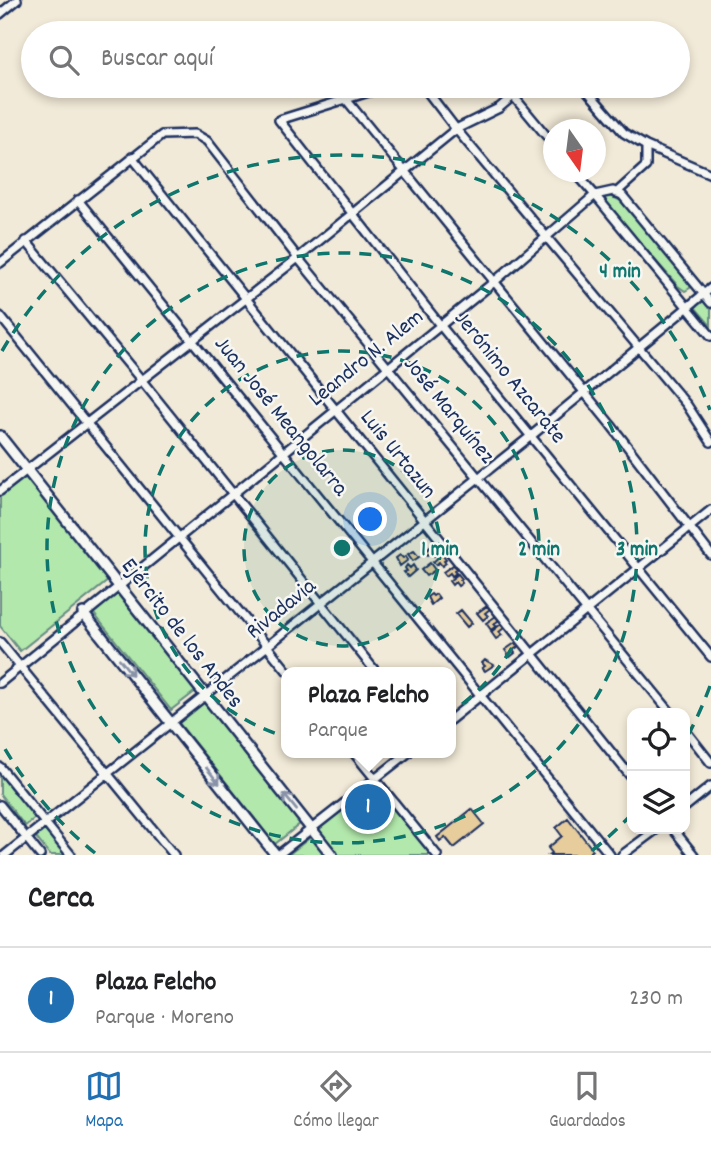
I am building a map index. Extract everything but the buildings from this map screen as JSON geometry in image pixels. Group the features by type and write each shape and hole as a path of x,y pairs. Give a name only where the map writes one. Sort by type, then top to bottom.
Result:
{"street":[{"path":"0,15 17,0"},
{"path":"345,98 584,391 711,555"},
{"name":"Jerónimo Azcarate","path":"345,98 279,120 440,325 711,657"},
{"path":"432,98 687,405 711,442"},
{"path":"0,491 142,382 456,129 499,108 511,98"},
{"path":"515,98 543,132"},
{"path":"593,98 616,125 646,146 711,174"},
{"name":"José Marquínez","path":"132,157 162,135 195,134 207,141 298,258 667,708"},
{"path":"616,193 646,166 646,146"},
{"path":"0,263 132,157"},
{"name":"Luis Urtazun","path":"132,157 627,772"},
{"path":"584,182 711,336"},
{"path":"595,195 613,191 622,195 711,303"},
{"name":"Leandro N. Alem","path":"0,683 494,282 595,195"},
{"name":"Juan José Meangolarra","path":"78,200 610,855"},
{"path":"26,241 372,667"},
{"name":"Rivadavia","path":"5,855 479,478 711,288"},
{"path":"0,316 284,667"},
{"name":"Ejército de los Andes","path":"0,436 332,855"},
{"path":"456,715 711,510"},
{"path":"83,614 277,855 401,758"},
{"path":"0,642 174,855"},
{"path":"690,736 711,762"},
{"path":"358,758 437,855"},
{"path":"0,767 71,855"},
{"path":"690,803 711,786"},
{"path":"0,805 40,855"},
{"path":"622,855 650,834"},
{"path":"677,834 694,855"}],"green space":[{"path":"603,197 613,197 621,201 690,282 690,288 685,291 678,286 602,200"},
{"path":"703,298 711,308 711,326 694,306"},
{"path":"25,475 109,580 20,651 0,626 0,495"},
{"path":"117,589 197,690 171,710 91,610"},
{"path":"205,702 301,823 275,844 179,723"},
{"path":"0,771 36,817 25,826 0,794"},
{"path":"373,784 431,855 337,855 316,830"},
{"path":"45,827 68,855 50,855 34,835"},
{"path":"312,836 327,855 288,855"}],"place":[{"name":"Plaza Felcho","path":"368,807"}]}
